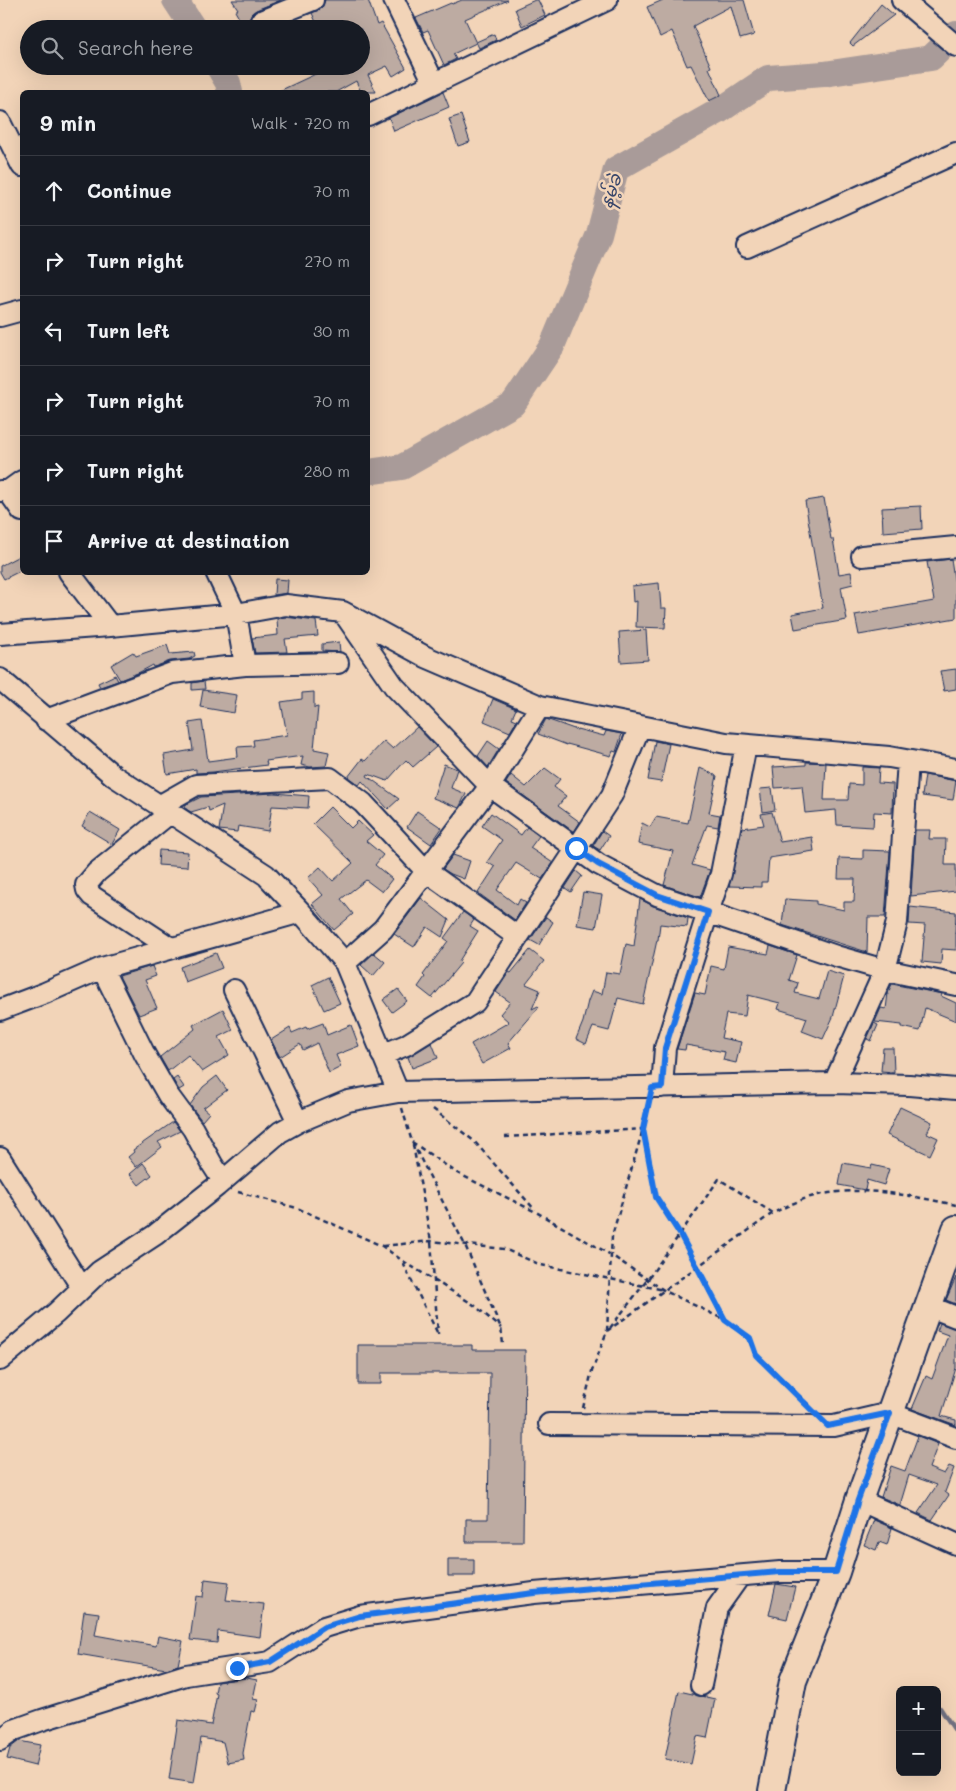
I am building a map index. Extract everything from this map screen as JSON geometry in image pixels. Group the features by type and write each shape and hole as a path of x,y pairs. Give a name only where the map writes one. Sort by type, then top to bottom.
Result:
{"main road":[{"path":"772,1791 793,1681 836,1572 858,1500 956,1230"}],"street":[{"path":"263,20 314,0"},
{"path":"394,0 434,83"},
{"path":"370,114 607,0"},
{"path":"902,0 956,46"},
{"path":"0,122 20,162"},
{"path":"747,247 956,153"},
{"path":"0,316 20,311"},
{"path":"10,488 20,507"},
{"path":"862,556 956,547"},
{"path":"71,575 110,626"},
{"path":"217,575 236,614 245,665"},
{"path":"0,634 236,614 286,604 343,612 426,657 540,706 726,743 889,757 956,769"},
{"path":"343,612 394,686 490,786 598,864 657,895 836,956 885,970 956,985"},
{"path":"46,720 172,673 245,665 338,663"},
{"path":"0,680 114,776 266,876 301,912 345,963 382,1055 405,1092"},
{"path":"345,963 383,928 490,786 540,706"},
{"path":"382,1055 406,1045 475,1002 612,795 640,726"},
{"path":"657,1087 665,1048 721,874 746,745"},
{"path":"834,1083 885,970 897,922 908,761"},
{"path":"171,948 92,896 87,890 86,885 97,872 165,809 196,784 330,778 363,803 426,871 518,937"},
{"path":"0,1010 102,968 301,912"},
{"path":"102,968 145,1055 163,1087 193,1129 212,1164 220,1184"},
{"path":"234,990 298,1122"},
{"path":"0,1360 56,1313 100,1271 155,1235 220,1184 280,1132 298,1122 348,1101 405,1092 834,1083 909,1085 956,1089"},
{"path":"0,1158 82,1288"},
{"path":"928,1306 956,1317"},
{"path":"549,1424 828,1426 890,1413 956,1438"},
{"path":"858,1500 956,1544"},
{"path":"0,1740 14,1730 42,1720 186,1674 270,1662 324,1627 360,1616 534,1593 780,1572 836,1572"},
{"path":"701,1685 717,1608 738,1577"}],"path":[{"path":"579,1424 592,1371 607,1331 612,1236 657,1087"},
{"path":"403,1261 438,1334 431,1241 412,1142 405,1092"},
{"path":"405,1092 474,1141 536,1212"},
{"path":"506,1137 643,1129"},
{"path":"643,1129 656,1197 680,1234 725,1320"},
{"path":"412,1142 457,1172 536,1212 611,1255 665,1291 725,1320 750,1338 756,1355 828,1426"},
{"path":"412,1142 465,1246 502,1328 503,1344"},
{"path":"607,1331 648,1279 719,1179 773,1213"},
{"path":"220,1184 297,1208 382,1246 474,1305 502,1328"},
{"path":"607,1331 773,1213 798,1201 822,1194 850,1192 902,1194 956,1205"},
{"path":"382,1246 431,1241 504,1249 541,1265 665,1291"}],"building":[{"path":"232,0 281,0 256,10 251,14 249,20 240,20 235,11 238,9"},
{"path":"325,0 368,0 377,25 381,23 406,68 393,76 387,66 370,74 370,20 315,20 312,13 322,8"},
{"path":"462,0 508,0 465,19 476,43 453,54 456,59 444,65 428,30 423,32 416,18"},
{"path":"538,0 545,15 522,26 515,9"},
{"path":"663,0 744,0 754,35 740,39 731,6 693,26 721,95 709,101 691,65 687,66 672,31 660,37 647,7"},
{"path":"881,4 894,15 853,46 850,43"},
{"path":"494,34 496,40 479,48 476,42"},
{"path":"313,75 368,75 376,92 360,90 356,81 340,90 281,90"},
{"path":"443,92 449,107 394,131 389,118"},
{"path":"461,115 470,142 458,146 449,119"},
{"path":"824,498 839,574 851,572 853,584 841,587 847,620 795,629 792,614 823,608 805,501"},
{"path":"921,506 922,529 883,532 882,508"},
{"path":"19,556 20,571 4,579 0,572 0,566"},
{"path":"951,559 956,591 956,618 859,635 855,615 934,601 927,562"},
{"path":"275,579 288,580 287,593 274,595"},
{"path":"659,583 661,608 666,608 665,628 636,627 637,601 633,602 632,586"},
{"path":"285,617 316,621 318,636 285,639 287,652 255,653 252,638 278,635 277,619"},
{"path":"646,630 648,660 621,662 619,632"},
{"path":"339,642 340,652 322,651 322,644"},
{"path":"167,645 170,654 194,652 195,656 189,659 170,661 154,667 153,665 120,680 111,665 133,652 136,656"},
{"path":"956,669 956,689 944,691 940,671"},
{"path":"115,675 118,681 100,687 98,683"},
{"path":"204,681 205,689 192,690 192,683"},
{"path":"203,690 237,695 234,713 200,707"},
{"path":"314,692 314,708 318,707 314,749 329,752 326,766 310,767 301,765 303,756 266,761 267,765 196,773 196,769 167,774 164,755 193,750 189,723 202,721 208,761 238,757 237,747 254,746 253,740 287,735 281,702 302,699 302,693"},
{"path":"493,699 516,709 512,718 517,720 510,732 484,721"},
{"path":"546,719 577,730 604,736 606,731 622,734 616,752 613,751 611,756 567,745 538,734"},
{"path":"417,727 436,747 413,767 406,760 387,781 368,774 367,776 399,799 388,809 362,781 359,785 348,777 362,759 365,761 384,741 393,749"},
{"path":"488,741 499,749 488,767 478,756"},
{"path":"655,741 669,744 661,782 648,780"},
{"path":"806,762 826,763 824,800 848,800 849,784 862,785 862,767 879,768 878,783 893,784 892,813 874,812 873,827 837,825 836,810 805,813 802,786 775,788 773,767 806,765"},
{"path":"444,764 457,769 451,788 466,794 459,808 433,798"},
{"path":"545,768 560,779 554,787 566,796 558,806 580,822 574,832 506,783 511,775 526,787"},
{"path":"700,768 717,776 709,813 720,815 718,827 707,825 692,865 710,870 700,897 664,885 673,851 638,844 642,823 650,827 656,817 688,823"},
{"path":"925,775 956,781 953,800 922,796"},
{"path":"772,788 775,810 763,812 760,789"},
{"path":"274,793 309,796 308,808 272,806 268,831 238,826 237,832 219,830 223,805 209,811 208,807 191,812 186,809 185,805 201,797"},
{"path":"330,807 351,828 358,821 373,835 366,841 383,855 375,865 392,879 382,892 366,880 341,899 353,914 334,930 312,904 323,895 308,878 320,867 333,881 353,863 313,824"},
{"path":"417,811 442,828 431,844 407,827"},
{"path":"90,812 120,830 112,844 82,826"},
{"path":"772,812 780,842 812,837 814,851 769,858 767,882 761,882 761,887 729,886 742,828 764,825 761,814"},
{"path":"491,813 521,835 527,827 539,836 530,848 553,863 542,879 516,863 497,890 517,905 520,899 526,903 515,920 478,893 495,867 487,862 502,840 482,826"},
{"path":"915,830 930,830 929,839 946,839 945,865 956,865 956,891 911,896"},
{"path":"602,831 609,836 600,850 593,846"},
{"path":"159,850 188,852 187,867 158,865"},
{"path":"863,850 890,851 885,917 868,917 867,952 782,925 785,899 816,901 816,904 844,910 844,902 854,902 855,879 838,879 839,858 863,859"},
{"path":"453,855 470,861 464,879 443,869"},
{"path":"576,871 582,876 571,892 565,888"},
{"path":"583,892 602,895 596,928 577,925"},
{"path":"421,898 449,920 442,937 427,927 414,947 394,934"},
{"path":"640,899 653,906 688,918 687,927 660,924 643,1004 618,998 609,1031 593,1027 586,1044 576,1039 583,1022 588,1001 592,991 602,994 606,972 620,974 626,944 634,946"},
{"path":"910,907 956,912 956,950 942,949 941,964 922,962 925,925 909,924"},
{"path":"463,912 474,920 470,926 478,931 459,961 461,963 432,998 418,987 425,977 423,975 448,941 444,938"},
{"path":"546,917 553,922 539,945 530,940"},
{"path":"770,946 797,955 789,980 798,983 795,993 819,999 827,971 844,976 833,1017 823,1039 802,1031 807,1018 778,1009 780,1003 748,995 745,1016 726,1014 721,1038 741,1042 736,1063 723,1060 725,1052 686,1045 685,1050 677,1049 695,993 705,995 711,966 724,969 728,947 768,954"},
{"path":"530,950 544,961 526,984 540,990 532,1009 539,1007 508,1043 511,1048 482,1064 471,1044 509,1022 500,1014 510,1002 496,992 509,972 511,973"},
{"path":"216,953 222,968 185,982 180,967"},
{"path":"374,953 385,962 373,976 361,965"},
{"path":"152,966 156,976 145,980 157,1008 139,1015 119,976"},
{"path":"328,977 340,1003 324,1010 312,985"},
{"path":"892,984 942,994 941,996 956,1003 956,1021 925,1008 920,1031 902,1027 902,1025 875,1022 881,1008 886,1009 888,993"},
{"path":"398,989 407,1001 392,1012 383,1000"},
{"path":"223,1009 233,1030 219,1037 229,1055 202,1072 188,1055 168,1071 160,1057 195,1029 193,1025"},
{"path":"323,1023 327,1035 351,1025 359,1046 336,1055 341,1067 329,1073 317,1043 303,1050 300,1044 280,1057 271,1040 290,1028 292,1033"},
{"path":"874,1023 878,1025 871,1041 867,1039"},
{"path":"431,1043 438,1058 412,1068 408,1057"},
{"path":"883,1048 893,1048 894,1072 881,1071"},
{"path":"217,1076 227,1090 203,1108 209,1113 202,1121 190,1105 203,1087"},
{"path":"177,1077 184,1087 179,1090 173,1080"},
{"path":"900,1107 932,1122 927,1133 938,1138 930,1155 887,1135"},
{"path":"173,1122 180,1131 158,1142 162,1147 136,1167 128,1157 134,1152 133,1150"},
{"path":"143,1163 152,1175 139,1185 130,1174"},
{"path":"843,1163 871,1168 872,1165 889,1169 884,1185 867,1180 865,1190 839,1185"},
{"path":"956,1277 956,1304 946,1300"},
{"path":"940,1323 956,1329 956,1368 941,1416 956,1420 956,1425 912,1409 926,1376 932,1379 948,1335 937,1331"},
{"path":"358,1345 472,1345 472,1350 525,1350 523,1542 466,1542 466,1519 488,1519 490,1373 381,1373 381,1384 358,1384"},
{"path":"918,1436 938,1444 929,1468 944,1474 949,1466 954,1468 945,1492 949,1495 932,1520 918,1513 937,1485 909,1475 900,1505 881,1497 891,1466 905,1471"},
{"path":"874,1520 892,1528 887,1545 879,1542 876,1550 864,1545"},
{"path":"448,1559 474,1559 474,1576 448,1576"},
{"path":"205,1579 229,1582 226,1600 264,1604 260,1637 218,1631 217,1643 190,1640 196,1596 203,1597"},
{"path":"776,1584 795,1587 787,1619 769,1615"},
{"path":"84,1611 99,1613 95,1635 156,1646 158,1636 183,1641 178,1665 166,1669 78,1654"},
{"path":"247,1678 257,1680 253,1699 258,1700 255,1712 251,1711 243,1753 244,1760 228,1763 223,1742 201,1738 194,1783 169,1779 178,1720 211,1725 217,1694 215,1693 217,1682"},
{"path":"679,1691 715,1699 707,1738 697,1736 691,1764 665,1759"},
{"path":"19,1741 40,1745 35,1766 7,1759 10,1748"}],"waterway":[{"path":"175,0 188,20"},
{"name":"နမ့်ခဲ","path":"370,472 402,467 513,404 552,346 599,234 616,169 719,111 768,78 824,74 931,58 956,34"},
{"path":"223,75 230,90"},
{"path":"941,1710 956,1732"}],"route":[{"path":"237,1668 270,1662 324,1627 360,1616 534,1593 780,1572 836,1572 858,1500 890,1413 828,1426 756,1355 750,1338 725,1320 680,1234 656,1197 643,1129 652,1088 662,1087 665,1048 708,912 657,895 598,864 576,848"}]}
